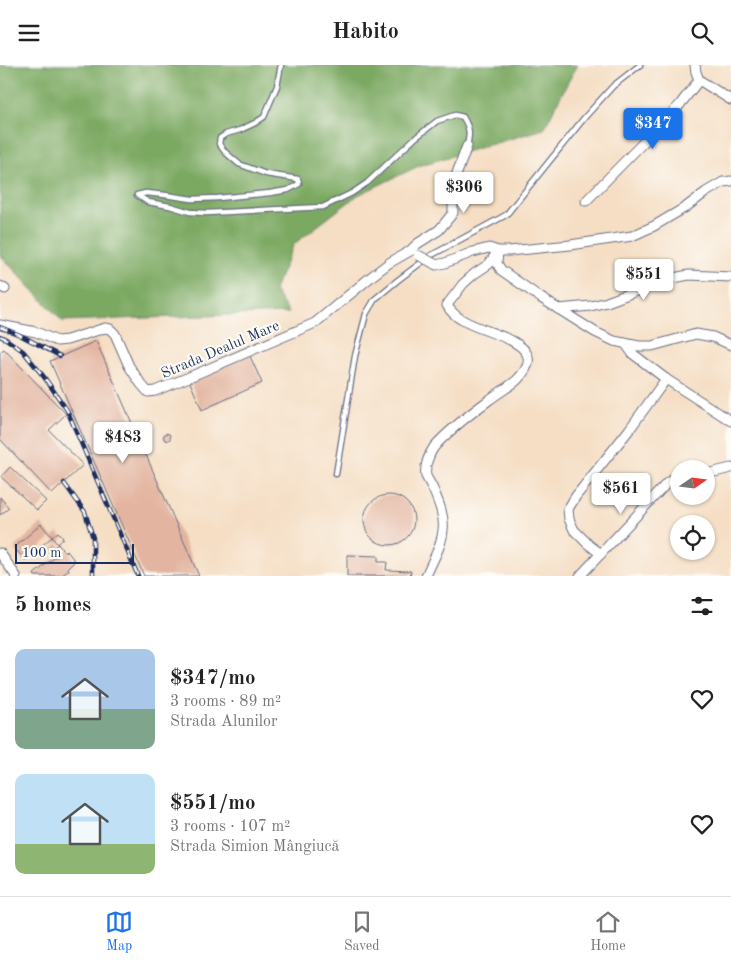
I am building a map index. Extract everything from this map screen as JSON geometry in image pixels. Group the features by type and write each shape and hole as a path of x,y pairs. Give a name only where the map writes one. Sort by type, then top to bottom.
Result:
{"street":[{"path":"695,65 699,80 731,101"},
{"path":"586,201 678,107 699,80"},
{"path":"467,146 450,192 453,201 453,213 439,230 417,244 414,253 436,265 489,248 498,251 509,251 632,236 654,226 686,207 722,182 731,181"},
{"path":"498,251 497,263 501,270 558,309 595,332 614,341 639,346 652,346 696,334 713,337 731,345"},
{"path":"426,576 441,543 444,528 441,511 426,474 427,462 433,449 456,426 517,380 526,369 528,357 522,346 485,331 459,317 447,305 463,284 489,264 498,251"},
{"name":"Strada Dealul Mare","path":"0,325 36,332 57,341 67,340 105,328 110,329 115,334 129,366 141,384 148,392 155,391 315,323 389,263 414,253"},
{"path":"558,309 599,304 668,279 690,275 731,277"},
{"path":"625,343 633,354 666,379 731,421"},
{"path":"601,554 574,530 569,519 568,509 666,379"},
{"path":"715,472 731,468"},
{"path":"580,576 670,481"},
{"path":"0,553 16,576"}],"lane":[{"path":"281,65 276,86 264,117 240,130 226,133 220,138 219,145 239,164 266,174 298,179 299,185 288,190 218,199 192,199 146,193 137,195 148,202 190,212 206,213 322,207 352,193 367,183 437,121 455,115 463,117 470,134 467,146"},
{"path":"336,474 355,356 366,314 375,299 430,256 506,215 585,117 614,85 640,65"}],"green space":[{"path":"0,65 578,65 544,129 421,165 358,195 294,244 274,290 289,313 62,321 0,255"}],"building":[{"path":"96,341 199,576 144,576 50,361"},
{"path":"4,349 66,414 49,430 83,465 52,494 0,439 0,352"},
{"path":"249,354 262,383 202,410 189,380"},
{"path":"167,433 171,437 167,441 163,437"},
{"path":"10,467 46,501 37,510 1,477"},
{"path":"384,495 394,495 407,502 414,515 414,525 407,538 394,545 384,545 375,541 368,534 364,525 364,515 368,506 375,499"},
{"path":"0,497 9,508 0,515"},
{"path":"41,524 52,537 25,560 14,548"},
{"path":"58,532 63,538 57,544 52,537"},
{"path":"58,544 75,561 68,568 69,570 61,576 35,576 34,574 58,555 52,549"},
{"path":"347,555 378,556 378,562 387,562 386,570 411,571 410,576 347,576"}],"railway":[{"path":"0,327 20,335 60,356"},
{"path":"0,336 23,351 67,410 138,576"},
{"path":"64,483 85,512 93,538 93,576"}]}
